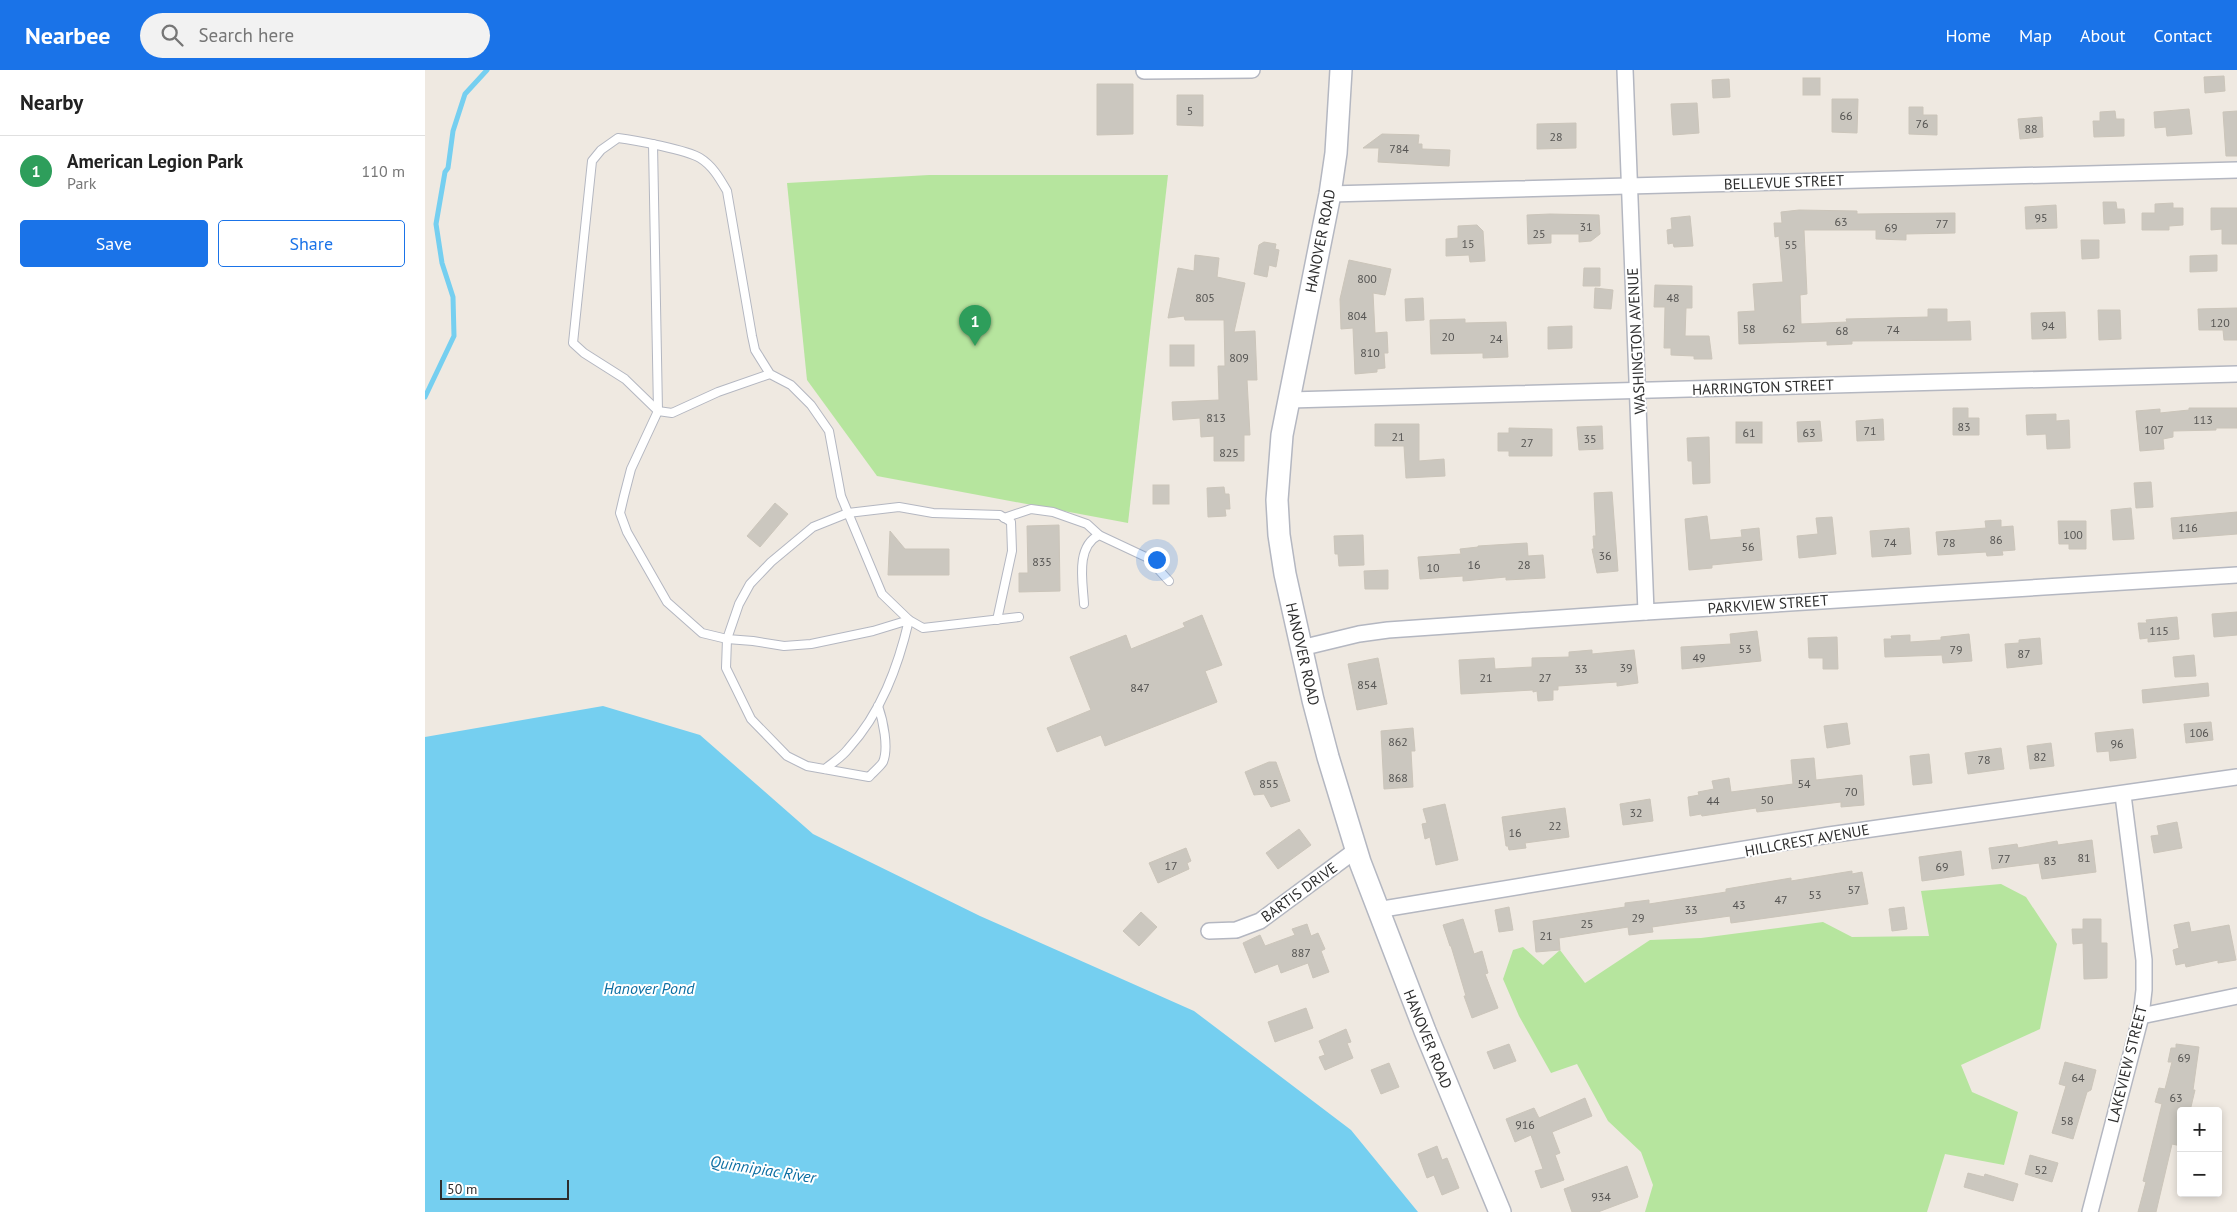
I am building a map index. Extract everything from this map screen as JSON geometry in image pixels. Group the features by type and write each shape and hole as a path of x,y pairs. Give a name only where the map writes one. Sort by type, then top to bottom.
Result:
{"main road":[{"name":"HANOVER ROAD","path":"1341,70 1336,153 1330,194 1281,445 1277,500 1279,535 1285,574 1301,648 1328,757 1356,850 1377,910 1500,1212"}],"street":[{"path":"1144,71 1252,70"},
{"name":"WASHINGTON AVENUE","path":"1625,70 1639,391 1646,612"},
{"name":"BELLEVUE STREET","path":"1330,194 2237,170"},
{"name":"HARRINGTON STREET","path":"1290,400 2237,374"},
{"name":"PARKVIEW STREET","path":"1301,648 1359,634 1388,630 2237,575"},
{"name":"HILLCREST AVENUE","path":"1377,910 1829,835 2123,795 2237,777"},
{"name":"LAKEVIEW STREET","path":"2090,1212 2141,1016 2144,990 2144,960 2123,795"},
{"name":"BARTIS DRIVE","path":"1209,931 1236,930 1260,921 1356,850"},
{"path":"2141,1016 2237,996"}],"lane":[{"path":"770,374 718,392 672,413 658,411 625,379 584,353 573,343 592,162 601,150 618,138 653,144 699,157 714,170 727,191 755,350 770,374 791,385 811,405 829,431 841,496 882,594 909,620 923,628 1019,617"},
{"path":"653,144 658,411 631,469 620,513 627,532 667,602 702,633 727,640 753,640 784,646 811,644 873,631 909,620"},
{"path":"879,706 884,725 883,761 869,777 807,766 787,756 751,719 726,668 727,640 739,604 750,584 771,562 813,527 848,513 899,507 933,512 1000,515 1011,522 1012,551 997,620"},
{"path":"1004,518 1031,509 1053,512 1087,524 1099,536 1149,558 1169,581"},
{"path":"1084,604 1082,564 1093,538 1099,536"},
{"path":"825,769 848,750 879,706 893,676 909,620"}],"green space":[{"path":"929,175 1168,175 1128,523 877,476 807,380 787,183"},
{"path":"2001,884 2026,897 2057,944 2040,1029 1961,1065 1972,1092 2018,1112 2004,1165 1945,1154 1927,1212 1645,1212 1653,1185 1641,1152 1608,1121 1577,1064 1551,1073 1519,1016 1503,979 1513,950 1523,947 1543,965 1560,950 1585,983 1650,940 1701,938 1823,922 1852,937 1929,936 1921,891"}],"water":[{"name":"Hanover Pond","path":"603,706 700,735 813,834 980,916 1194,1011 1351,1130 1418,1212 425,1212 425,737"}],"building":[{"path":"2224,76 2225,91 2205,93 2204,77"},
{"path":"1803,78 1820,78 1820,95 1803,95"},
{"path":"1729,79 1730,97 1713,98 1712,80"},
{"path":"1097,84 1133,84 1133,134 1097,135"},
{"path":"1177,95 1203,95 1203,126 1177,125"},
{"path":"1832,99 1858,99 1857,133 1832,132"},
{"path":"1697,103 1699,133 1673,135 1671,104"},
{"path":"1909,107 1923,107 1923,115 1937,115 1937,135 1909,134"},
{"path":"2189,109 2192,134 2167,136 2166,127 2155,128 2154,112"},
{"path":"2115,111 2116,119 2124,119 2124,136 2094,137 2093,121 2100,121 2100,112"},
{"path":"2237,111 2237,156 2226,156 2223,112"},
{"path":"2042,117 2043,137 2020,139 2018,119"},
{"path":"1576,123 1576,148 1537,149 1537,124"},
{"path":"1382,134 1419,135 1418,144 1422,144 1422,149 1450,150 1449,166 1378,162 1379,148 1363,148"},
{"path":"2103,202 2116,202 2117,209 2124,209 2125,223 2104,224"},
{"path":"2173,203 2173,208 2183,208 2183,225 2169,226 2169,230 2142,230 2142,213 2155,213 2155,204"},
{"path":"2056,205 2057,228 2026,229 2025,207"},
{"path":"2211,208 2237,208 2237,244 2222,244 2222,229 2211,230"},
{"path":"1799,210 1857,211 1857,214 1955,213 1955,233 1906,234 1906,240 1876,239 1876,230 1804,230 1807,294 1800,295 1801,324 1847,322 1846,319 1928,317 1928,309 1947,309 1947,322 1970,321 1971,340 1852,341 1852,344 1827,345 1827,341 1739,344 1738,312 1755,311 1753,284 1783,282 1779,236 1775,237 1774,223 1782,223 1781,212"},
{"path":"1527,215 1599,215 1600,234 1591,241 1579,242 1579,234 1551,234 1551,243 1528,244"},
{"path":"1690,216 1693,246 1674,247 1673,243 1668,244 1667,230 1672,229 1671,218"},
{"path":"1477,225 1483,231 1485,261 1470,262 1469,255 1446,256 1446,239 1458,238 1458,226"},
{"path":"2081,240 2099,240 2099,258 2082,259"},
{"path":"1264,242 1276,244 1275,249 1279,250 1276,267 1269,265 1267,277 1254,274 1259,245"},
{"path":"1195,255 1219,258 1217,277 1245,283 1234,332 1255,331 1257,380 1247,380 1250,435 1244,435 1244,461 1214,461 1214,436 1201,437 1200,418 1173,420 1172,402 1219,400 1218,366 1225,366 1224,320 1185,320 1184,316 1168,318 1178,268 1194,271"},
{"path":"2217,255 2217,271 2190,272 2190,256"},
{"path":"1349,260 1391,269 1385,295 1373,293 1375,333 1387,332 1388,353 1384,353 1385,368 1377,369 1377,372 1355,374 1353,328 1341,329 1340,299"},
{"path":"1584,268 1600,268 1600,286 1583,286"},
{"path":"1655,285 1692,286 1692,308 1686,308 1685,336 1709,336 1712,359 1694,359 1694,356 1671,355 1671,348 1664,348 1665,307 1654,307"},
{"path":"1595,288 1613,290 1611,309 1594,308"},
{"path":"1423,298 1424,320 1406,321 1405,299"},
{"path":"2237,308 2237,340 2224,340 2223,330 2199,330 2198,309"},
{"path":"2098,310 2120,310 2121,339 2099,340"},
{"path":"2065,312 2066,338 2032,339 2031,313"},
{"path":"1465,319 1465,323 1506,322 1508,357 1483,358 1483,353 1431,354 1430,320"},
{"path":"1572,326 1572,348 1548,349 1548,327"},
{"path":"1170,345 1194,345 1194,366 1170,366"},
{"path":"1953,408 1968,408 1968,418 1979,418 1979,435 1953,435"},
{"path":"2189,408 2237,408 2237,428 2173,431 2173,437 2163,439 2164,449 2140,451 2136,411 2160,409 2160,413 2189,410"},
{"path":"2056,414 2056,421 2069,420 2070,448 2047,449 2046,434 2027,435 2026,415"},
{"path":"1883,419 1884,440 1857,441 1856,421"},
{"path":"1820,421 1822,441 1798,442 1797,422"},
{"path":"1736,422 1762,422 1762,443 1736,443"},
{"path":"1375,424 1419,424 1419,461 1444,459 1445,476 1406,478 1404,446 1375,446"},
{"path":"1602,426 1603,449 1579,450 1577,427"},
{"path":"1509,428 1552,429 1552,456 1509,456 1509,451 1498,451 1498,433 1509,433"},
{"path":"1709,437 1710,483 1693,484 1692,461 1688,461 1687,438"},
{"path":"2151,482 2153,507 2136,508 2134,483"},
{"path":"1153,485 1169,485 1169,504 1153,504"},
{"path":"1224,487 1225,494 1229,494 1230,509 1225,509 1226,516 1208,517 1207,488"},
{"path":"1612,492 1618,571 1597,573 1592,549 1594,549 1593,536 1596,536 1594,493"},
{"path":"775,503 788,514 760,547 747,536"},
{"path":"2131,508 2134,539 2113,540 2111,510"},
{"path":"2237,512 2237,534 2173,539 2171,518"},
{"path":"1707,516 1710,540 1742,537 1741,530 1759,528 1762,560 1712,565 1712,568 1689,570 1685,519"},
{"path":"1832,517 1836,554 1799,558 1797,536 1818,534 1816,518"},
{"path":"2001,520 2001,527 2013,526 2015,550 2002,551 2003,555 1987,556 1986,552 1938,555 1936,532 1986,528 1985,521"},
{"path":"2058,521 2086,521 2086,549 2069,549 2069,544 2059,544"},
{"path":"1059,525 1060,591 1019,592 1019,573 1028,573 1027,526"},
{"path":"1909,528 1911,554 1872,557 1870,531"},
{"path":"890,531 905,549 949,549 949,575 888,575"},
{"path":"1363,535 1364,565 1339,566 1338,554 1335,554 1334,536"},
{"path":"1527,543 1528,556 1543,555 1545,578 1506,580 1506,577 1463,581 1463,576 1420,579 1418,557 1461,554 1460,549 1478,546"},
{"path":"1388,570 1388,589 1365,589 1364,571"},
{"path":"2237,612 2237,635 2214,637 2212,614"},
{"path":"1202,615 1222,665 1205,671 1217,702 1105,746 1101,735 1057,752 1047,728 1091,710 1070,657 1126,635 1131,649 1185,627 1183,623"},
{"path":"2177,617 2179,639 2148,642 2148,638 2140,639 2138,623 2147,623 2146,620"},
{"path":"1757,631 1761,661 1682,669 1681,647 1731,644 1730,634"},
{"path":"1969,634 1972,661 1943,663 1942,655 1885,657 1884,639 1892,639 1891,636 1910,635 1910,642 1941,640 1941,637"},
{"path":"1837,637 1838,669 1823,669 1823,658 1809,658 1808,638"},
{"path":"2040,638 2042,664 2007,668 2005,644 2019,643 2019,640"},
{"path":"1592,650 1592,654 1634,650 1638,683 1617,686 1617,682 1558,686 1558,690 1553,690 1553,700 1538,701 1537,691 1533,692 1533,690 1461,694 1459,660 1494,658 1495,669 1532,667 1532,658 1569,657 1569,652"},
{"path":"2194,655 2196,676 2175,677 2173,657"},
{"path":"1378,658 1387,704 1357,710 1348,664"},
{"path":"2208,683 2209,696 2143,703 2142,690"},
{"path":"2211,722 2213,740 2186,743 2184,724"},
{"path":"1847,723 1850,744 1827,748 1824,726"},
{"path":"1413,728 1415,751 1411,751 1413,787 1384,789 1381,731"},
{"path":"2133,729 2136,758 2110,761 2109,751 2097,752 2095,733"},
{"path":"2051,743 2054,766 2030,769 2027,746"},
{"path":"2001,748 2004,769 1968,774 1965,753"},
{"path":"1929,754 1932,783 1913,785 1910,756"},
{"path":"1814,758 1816,780 1862,775 1864,805 1841,807 1841,802 1757,812 1756,808 1690,816 1688,797 1699,795 1698,792 1714,789 1712,781 1729,778 1731,792 1793,784 1791,760"},
{"path":"1269,762 1276,762 1290,801 1271,807 1264,794 1254,795 1245,772"},
{"path":"1650,799 1653,821 1623,825 1620,804"},
{"path":"1445,804 1458,860 1436,865 1430,837 1425,839 1422,824 1427,823 1423,809"},
{"path":"1565,808 1569,837 1525,843 1526,848 1509,850 1508,846 1506,846 1502,817"},
{"path":"2177,822 2182,848 2154,853 2151,836 2159,835 2157,826"},
{"path":"1299,829 1311,845 1278,869 1266,853"},
{"path":"2092,840 2096,872 2042,879 2039,863 1992,869 1989,848 2017,844 2018,848 2057,841 2058,845"},
{"path":"1186,848 1191,861 1187,863 1189,869 1158,883 1149,863"},
{"path":"1961,851 1964,875 1922,881 1919,857"},
{"path":"1852,871 1852,874 1862,872 1868,904 1731,923 1730,916 1652,927 1653,932 1629,935 1628,927 1559,938 1560,950 1536,952 1533,921 1625,907 1625,903 1649,900 1649,904 1726,892 1726,889 1791,878 1791,881"},
{"path":"1509,907 1513,930 1499,932 1495,910"},
{"path":"1904,907 1907,929 1892,931 1889,909"},
{"path":"1141,912 1157,927 1139,946 1123,931"},
{"path":"1463,919 1474,954 1482,951 1488,973 1485,974 1498,1008 1472,1018 1443,925"},
{"path":"2083,919 2101,919 2101,943 2107,943 2107,978 2084,979 2083,943 2073,944 2072,929 2083,929"},
{"path":"2189,922 2191,932 2229,925 2236,960 2218,963 2218,960 2186,967 2185,963 2176,965 2173,950 2179,948 2174,925"},
{"path":"1307,924 1311,936 1318,933 1325,949 1321,951 1329,972 1313,978 1308,963 1281,973 1278,964 1255,973 1243,943 1260,935 1265,946 1295,935 1292,929"},
{"path":"1306,1008 1313,1028 1275,1042 1268,1022"},
{"path":"1346,1029 1351,1042 1347,1043 1353,1058 1325,1070 1319,1057 1325,1055 1319,1041"},
{"path":"1509,1044 1516,1061 1494,1069 1487,1052"},
{"path":"2176,1044 2199,1047 2193,1090 2195,1090 2191,1107 2177,1107 2177,1145 2172,1144 2156,1212 2138,1212 2146,1182 2143,1181 2162,1104 2155,1102 2159,1088 2165,1089 2172,1062 2168,1062 2171,1048 2176,1048"},
{"path":"2065,1062 2096,1070 2091,1090 2087,1092 2073,1139 2052,1133 2066,1086 2059,1084"},
{"path":"1389,1063 1399,1087 1381,1094 1371,1070"},
{"path":"1585,1098 1592,1116 1552,1132 1560,1153 1555,1155 1564,1180 1541,1188 1535,1171 1543,1169 1531,1135 1515,1142 1506,1119 1534,1108 1539,1118"},
{"path":"1437,1146 1442,1160 1447,1158 1459,1188 1442,1195 1434,1175 1427,1178 1418,1154"},
{"path":"2030,1155 2058,1163 2052,1182 2025,1174"},
{"path":"1627,1166 1638,1197 1598,1212 1572,1212 1564,1189"},
{"path":"1968,1173 1984,1177 1985,1174 2018,1184 2013,1201 1964,1187"}],"waterway":[{"path":"425,397 454,336 453,297 442,263 436,224 445,172 448,168 453,131 465,94 487,70"}],"place":[{"name":"American Legion Park","path":"975,346"}],"water label":[{"name":"Quinnipiac River","path":"763,1169"}]}
